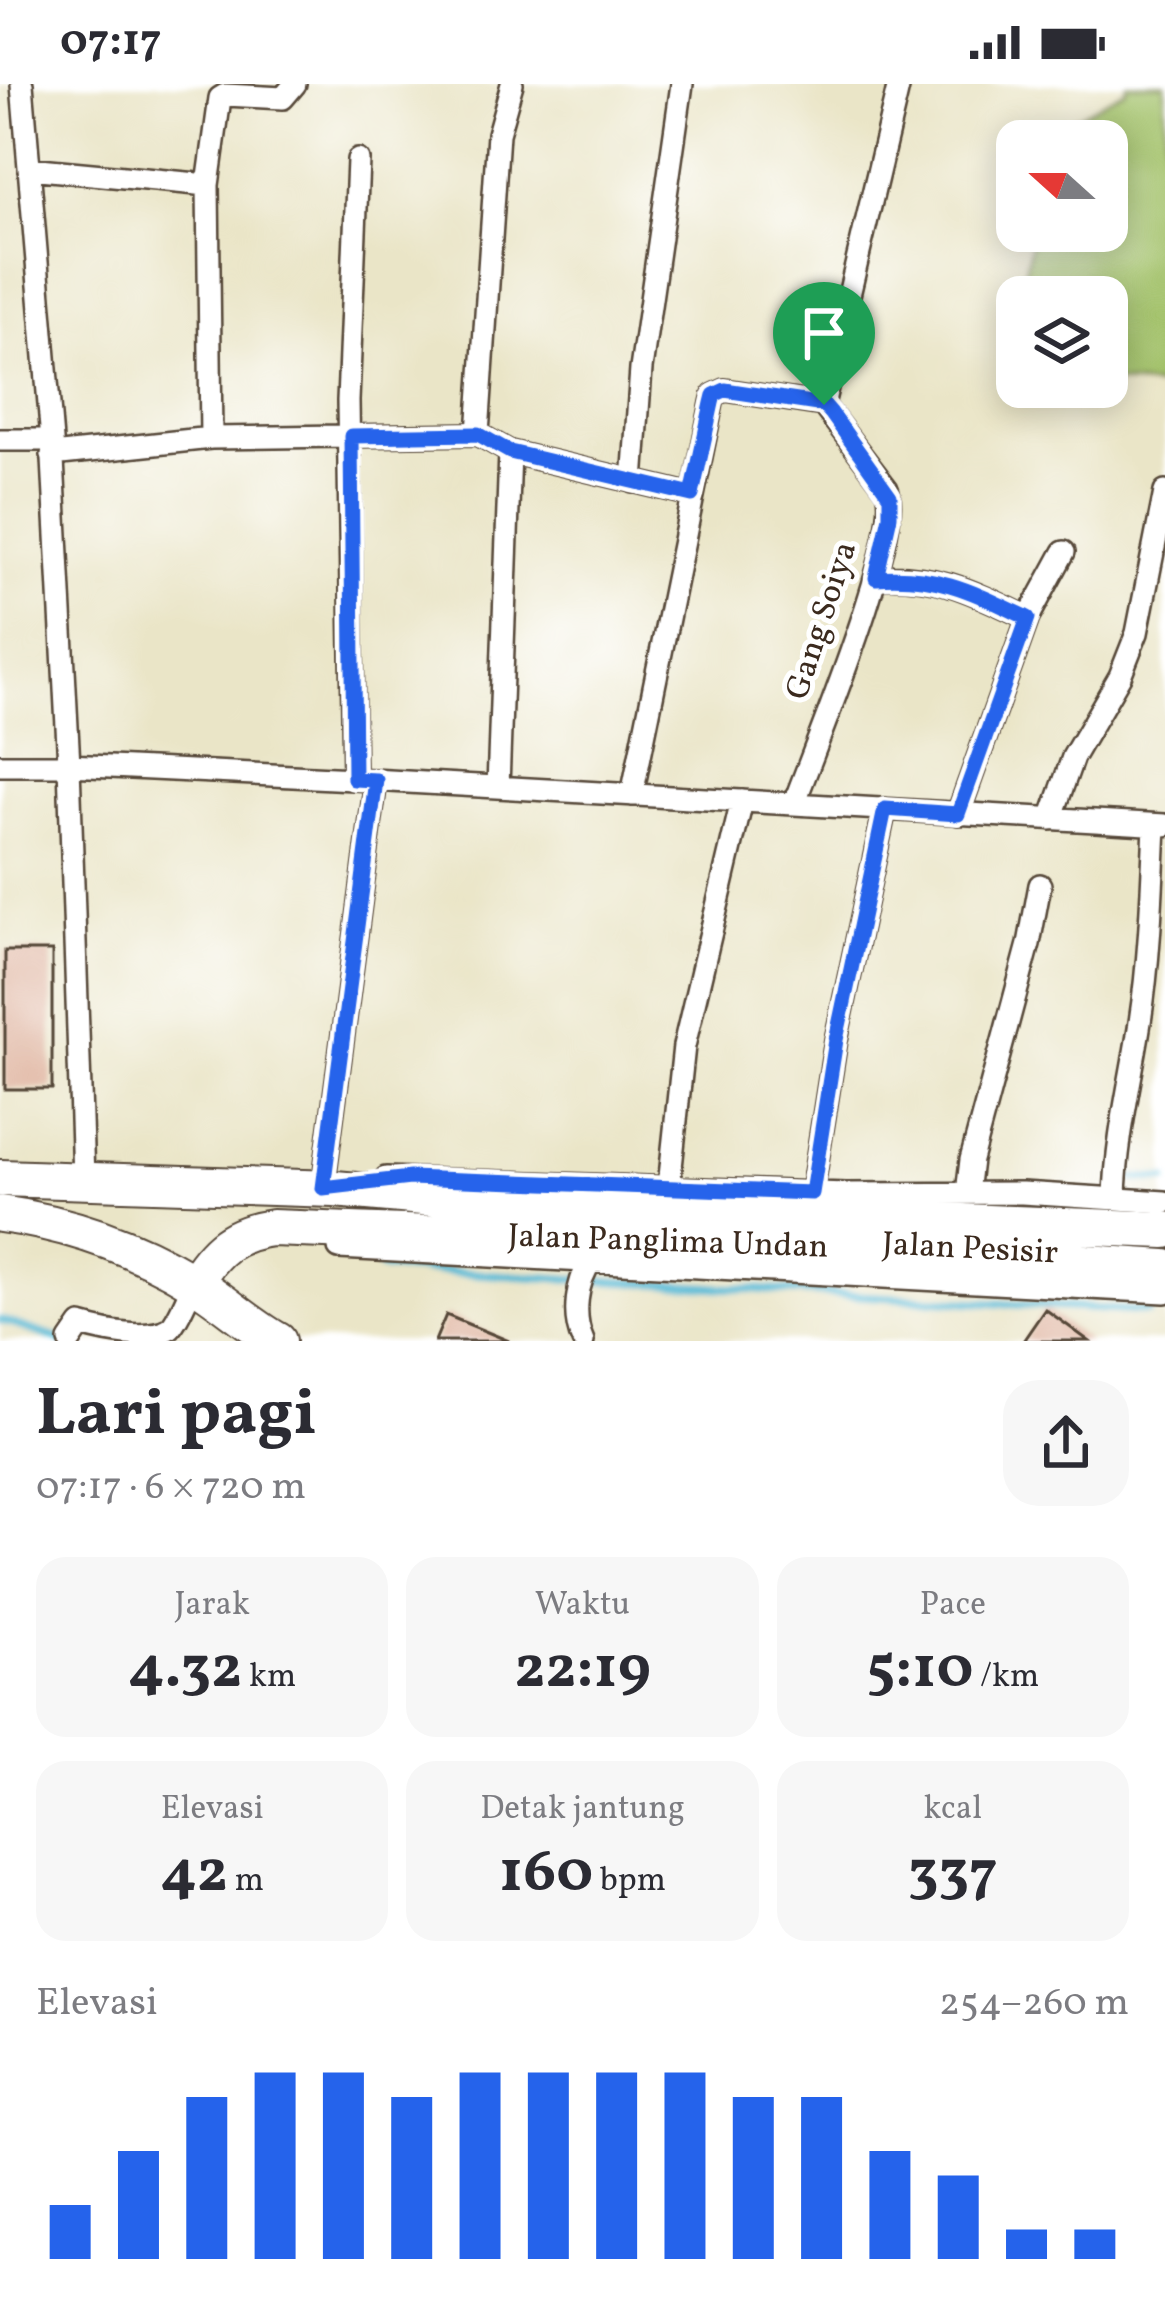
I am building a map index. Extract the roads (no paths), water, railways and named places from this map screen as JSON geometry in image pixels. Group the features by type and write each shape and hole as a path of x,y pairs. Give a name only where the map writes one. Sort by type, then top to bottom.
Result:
{"main road":[{"name":"Jalan Panglima Undan","path":"0,1178 343,1186 488,1219 844,1264 1165,1268"},
{"name":"Jalan Panglima Undan","path":"194,1282 225,1242 272,1228 735,1201 1165,1230"},
{"path":"0,1214 49,1221 97,1237 194,1282 260,1336"}],"street":[{"path":"22,84 52,447 69,765 82,1178"},
{"path":"211,438 208,185 220,98 283,98 295,84"},
{"path":"478,434 498,134 512,84"},
{"path":"633,482 641,369 682,84"},
{"path":"632,795 712,403 719,391 824,405 899,84"},
{"path":"343,1186 365,780 348,401 358,160"},
{"path":"28,168 208,185"},
{"name":"Gang Soiya","path":"794,804 876,578 890,516 890,496 824,405"},
{"path":"0,440 52,447 211,438 478,434 510,452 692,495"},
{"path":"498,787 510,452"},
{"path":"1051,819 1073,757 1120,676 1137,633 1165,492"},
{"path":"958,814 1028,618 1064,552"},
{"path":"876,578 913,575 938,580 1028,618"},
{"path":"0,765 365,780 1160,825 1140,1020 1116,1178"},
{"path":"670,1176 684,1046 742,802"},
{"path":"813,1180 836,1040 885,809"},
{"path":"968,1179 1040,885"},
{"name":"Jalan Pesisir","path":"343,1186 670,1176 735,1201 813,1180 1116,1178 1165,1202"},
{"name":"Jalan Pesisir","path":"272,1228 309,1246 587,1267 844,1264"},
{"name":"Jalan Pesisir","path":"909,1266 1165,1292"},
{"path":"583,1341 578,1302 587,1267"},
{"path":"73,1334 81,1325 140,1337 165,1336 194,1282"}],"waterway":[{"path":"1129,1178 1165,1180"},
{"path":"381,1268 1148,1312"},
{"path":"0,1320 65,1341"}]}
